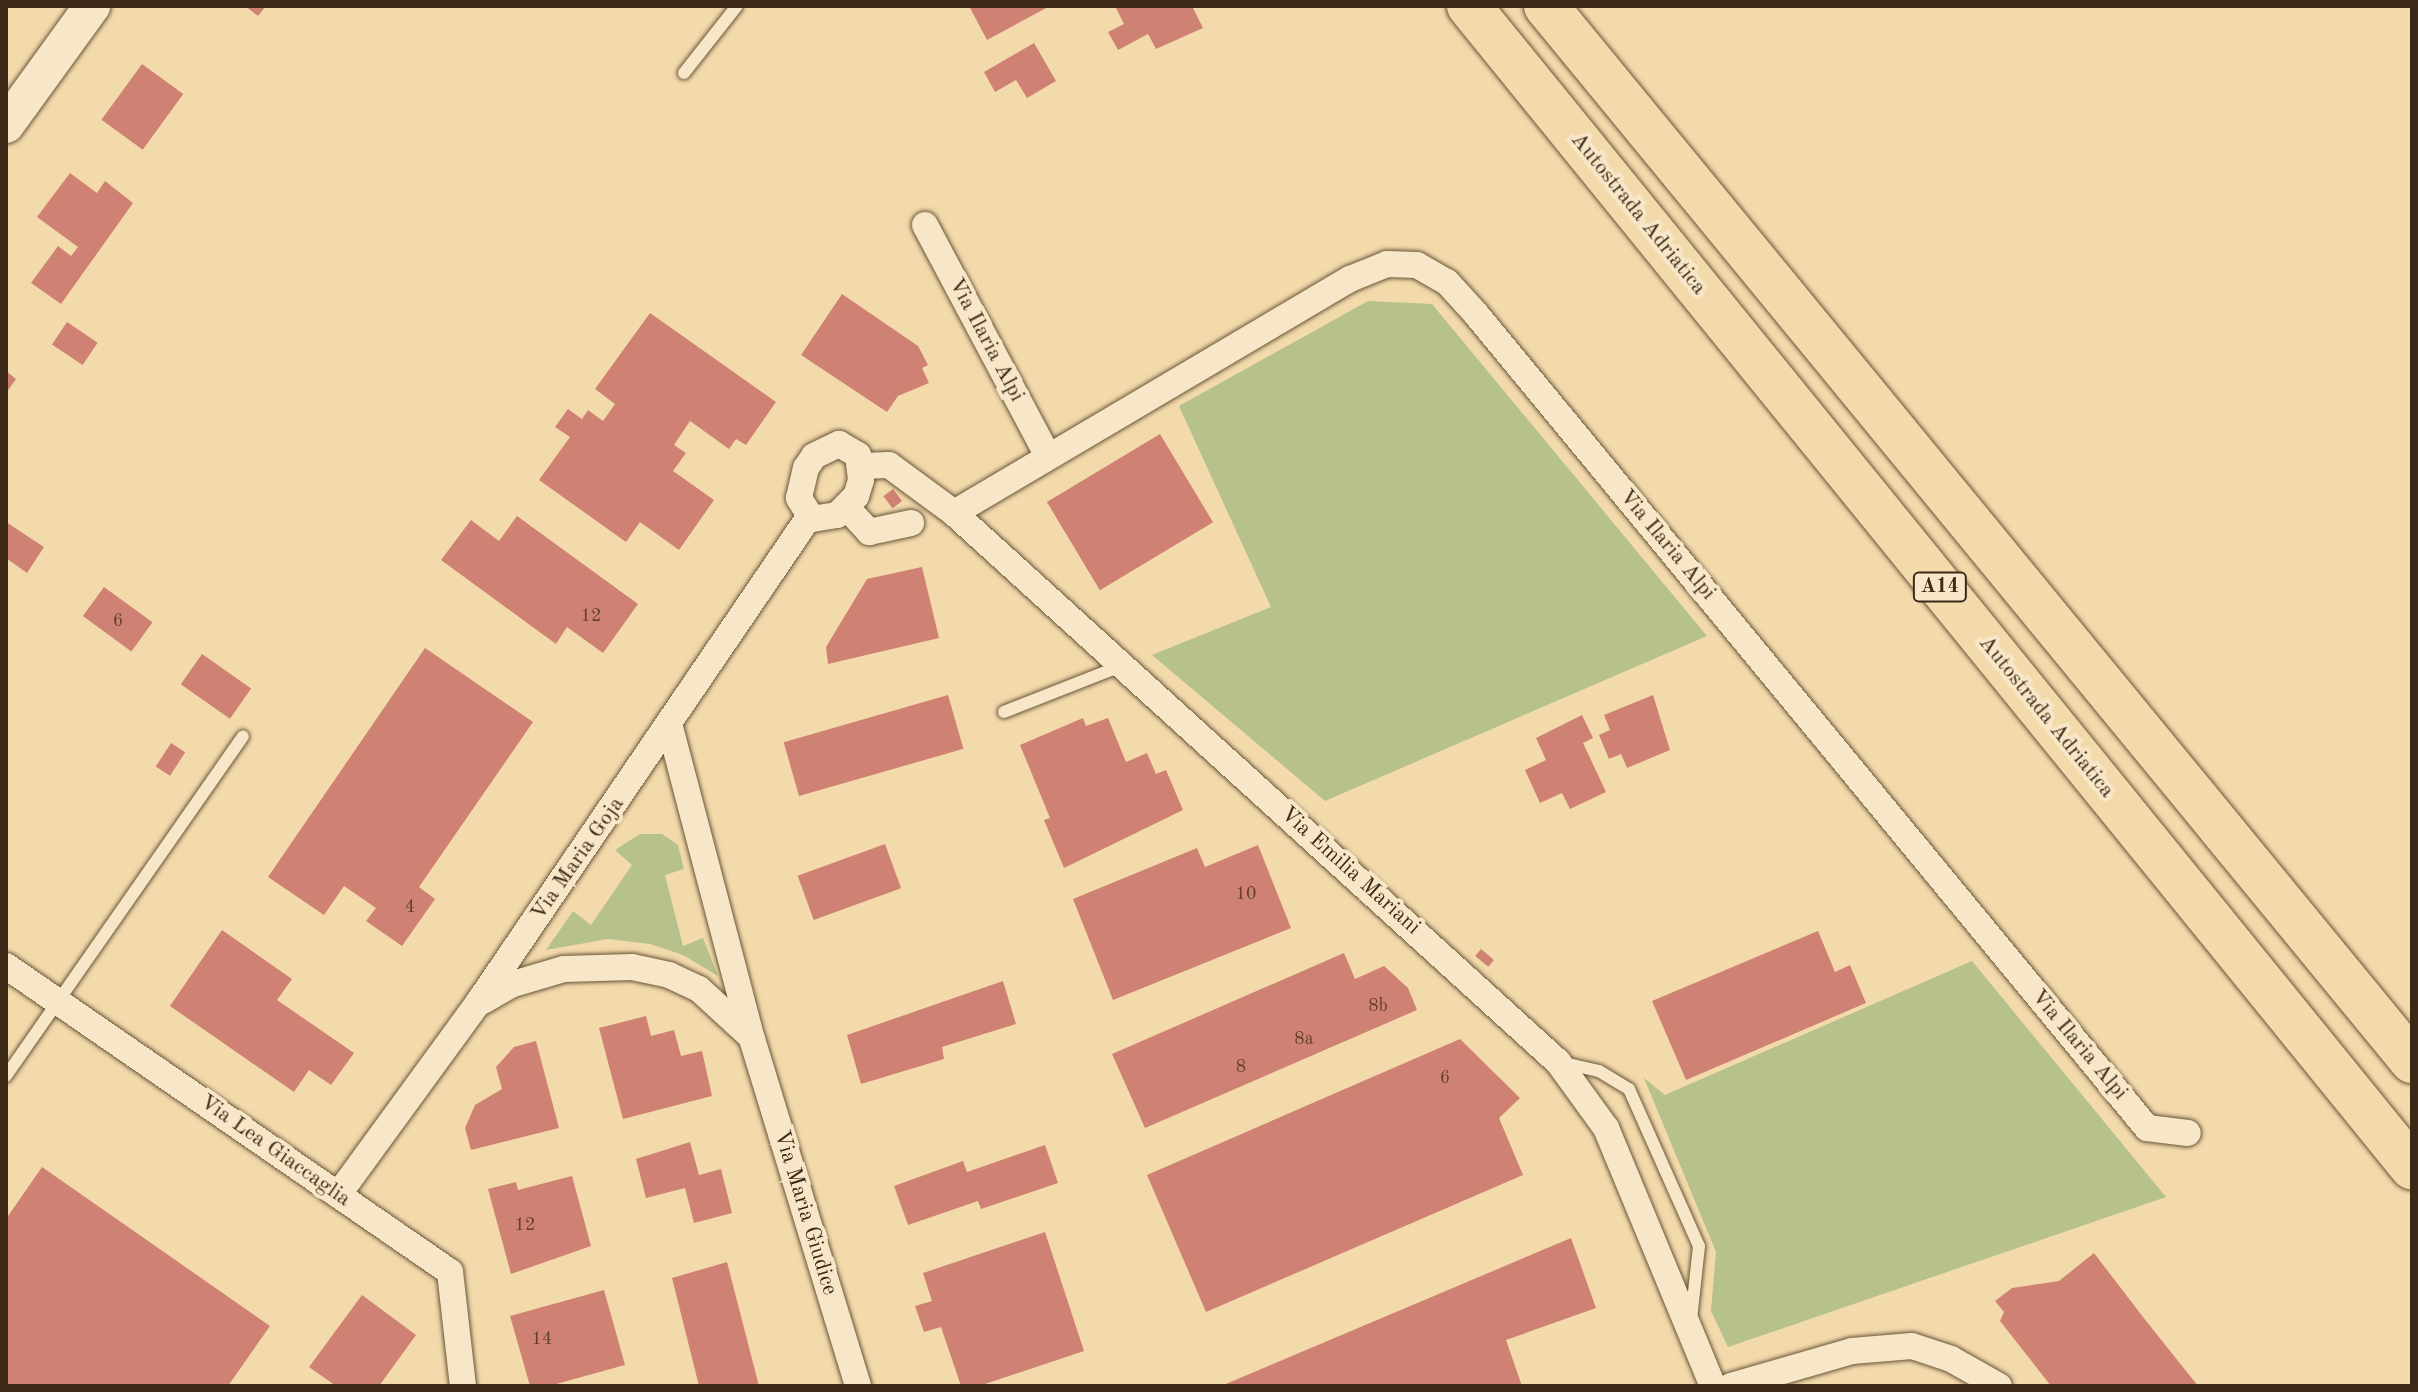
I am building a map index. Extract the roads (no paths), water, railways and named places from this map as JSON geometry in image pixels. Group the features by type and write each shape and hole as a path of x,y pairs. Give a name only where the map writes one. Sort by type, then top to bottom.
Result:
{"highway":[{"name":"Autostrada Adriatica","path":"1469,6 2412,1167"},
{"path":"1546,6 2412,1061"}],"street":[{"path":"6,125 92,6"},
{"name":"Via Ilaria Alpi","path":"925,225 1047,454"},
{"name":"Via Ilaria Alpi","path":"954,513 1047,454 1350,279 1387,264 1417,265 1447,282 2147,1128 2188,1133"},
{"path":"828,447 851,447 861,466 859,488 847,508 823,521 809,517 799,498 814,456 828,447"},
{"name":"Via Emilia Mariani","path":"861,466 889,465 954,513 1558,1062 1606,1128 1713,1386"},
{"path":"847,508 869,532 911,523"},
{"name":"Via Maria Goja","path":"338,1195 478,1003 670,727 809,517"},
{"name":"Via Maria Giudice","path":"670,727 752,1039 858,1386"},
{"name":"Via Maria Giudice","path":"478,1003 534,976 596,965 632,967 669,975 699,989 752,1039"},
{"name":"Via Lea Giaccaglia","path":"6,966 450,1272 463,1386"},
{"path":"1731,1386 1852,1351 1912,1346 1951,1359 1999,1386"}],"lane":[{"path":"684,73 737,6"},
{"path":"1004,712 1121,666"},
{"path":"6,1076 243,736"},
{"path":"1558,1062 1599,1071 1629,1089 1699,1246 1689,1327"}]}
